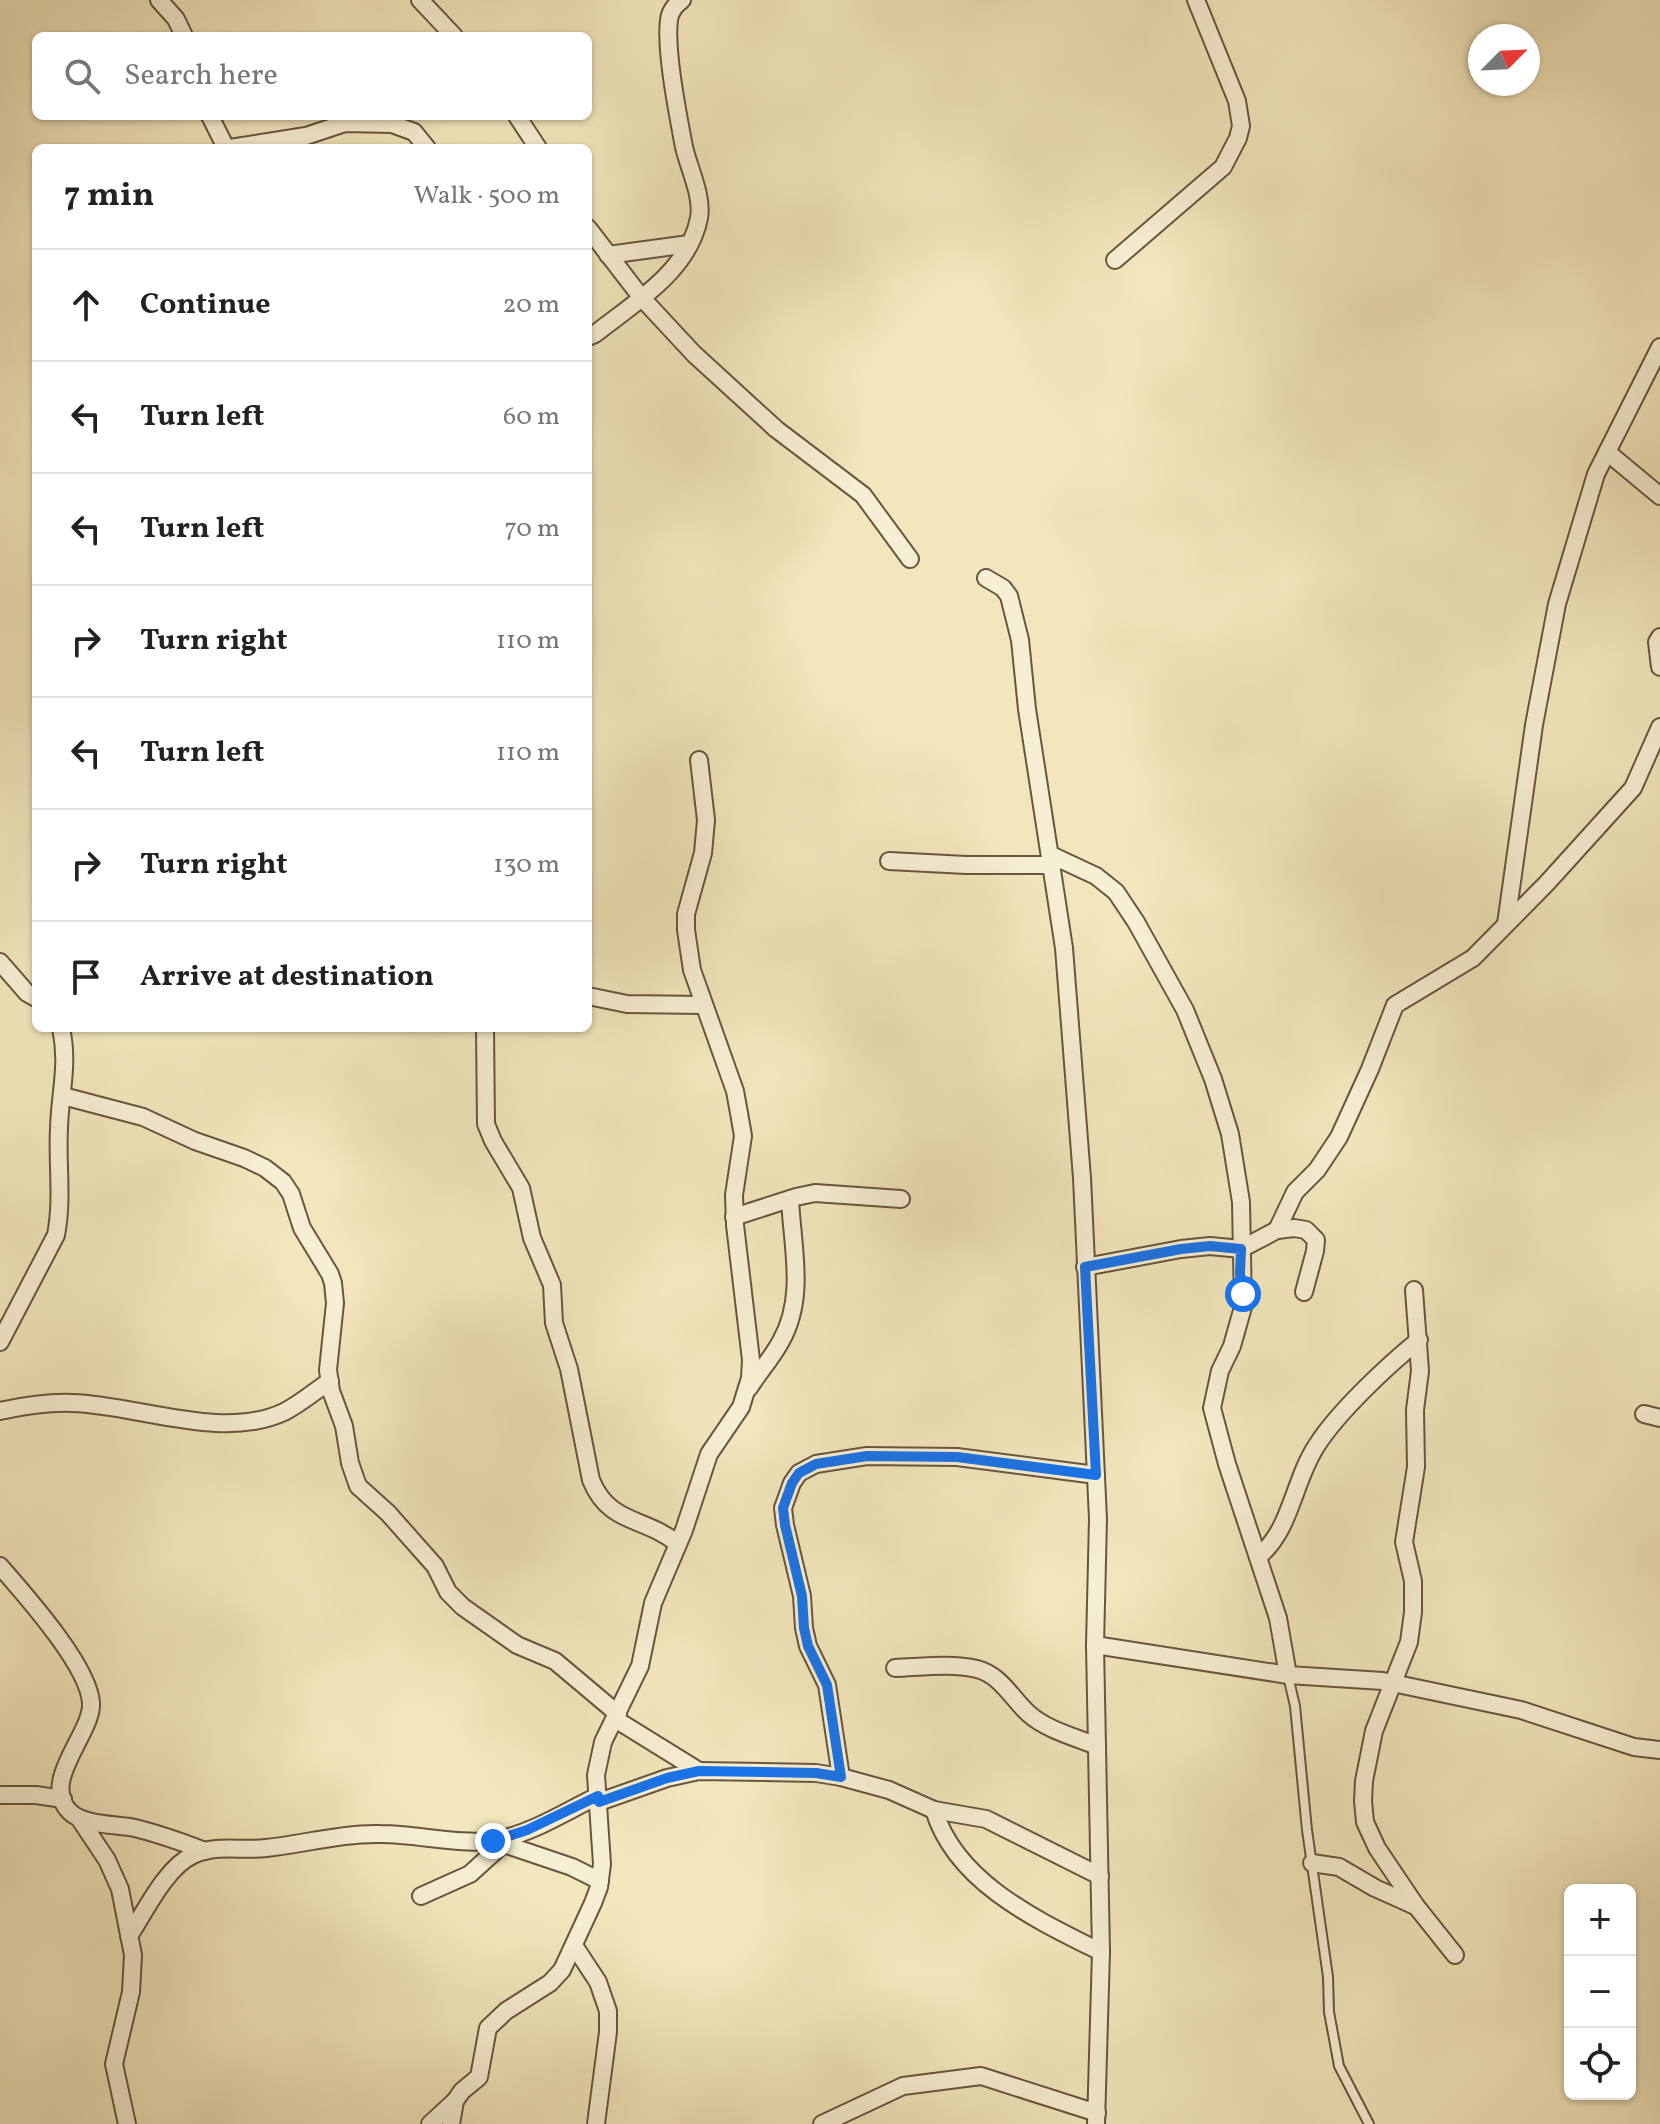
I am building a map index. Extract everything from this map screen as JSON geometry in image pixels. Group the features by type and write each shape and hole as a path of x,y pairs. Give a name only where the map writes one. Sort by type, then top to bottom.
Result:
{"street":[{"path":"159,0 176,19 182,32"},
{"path":"176,19 183,0"},
{"path":"420,0 450,32"},
{"path":"592,335 673,268 685,254 700,216 684,146 668,40 671,12 682,0"},
{"path":"1115,260 1223,167 1238,138 1241,126 1237,101 1196,0"},
{"path":"212,120 226,144"},
{"path":"520,120 535,144"},
{"path":"254,144 306,136 345,123 392,124 414,132 424,144"},
{"path":"592,233 641,297 694,354 776,429 863,495 910,559"},
{"path":"608,255 689,244"},
{"path":"1506,925 1534,725 1557,604 1596,474 1660,347"},
{"path":"1607,452 1660,496"},
{"path":"822,2124 903,2086 981,2076 1096,2118 1101,1952 1095,1645 1098,1519 1074,1062 1064,948 1016,620 1009,596 1003,588 986,578"},
{"path":"1660,637 1657,642 1660,667"},
{"path":"1277,1230 1295,1192 1317,1170 1339,1137 1395,1005 1455,971 1473,958 1506,925 1633,788 1660,727"},
{"path":"430,2124 479,2077 488,2028 506,2011 550,1983 562,1970 575,1947 600,1881 602,1864 596,1775 603,1742 640,1666 653,1603 678,1544 709,1454 741,1407 746,1393 751,1360 734,1217 734,1195 743,1136 735,1091 692,970 686,930 686,914 703,853 706,820 699,760"},
{"path":"889,861 966,865 1052,860 1096,876 1116,892 1136,922 1185,1010 1213,1079 1230,1134 1241,1202 1243,1307 1232,1346 1220,1371 1212,1408 1215,1426 1278,1618 1288,1675"},
{"path":"0,962 32,996"},
{"path":"592,997 627,1004 703,1005"},
{"path":"0,1342 56,1235 59,1217 59,1124 66,1052 62,1032"},
{"path":"485,1032 486,1124 521,1188 532,1238 552,1285 554,1323 569,1369 591,1480 596,1493 608,1508 627,1520 664,1532 678,1544"},
{"path":"63,1096 143,1117 195,1141 244,1158 265,1168 283,1182 291,1194 302,1228 333,1283 331,1391 344,1426 350,1463 358,1486 388,1513 435,1566 448,1592 481,1621 517,1645 555,1661 617,1716 699,1771"},
{"path":"734,1217 815,1193 901,1199"},
{"path":"746,1393 783,1339 794,1307 797,1283 790,1199"},
{"path":"1085,1267 1181,1249 1210,1246 1241,1249 1277,1230 1294,1228 1306,1230 1316,1240 1304,1292"},
{"path":"1414,1290 1420,1371 1414,1427 1416,1467 1404,1542 1413,1581 1413,1612 1409,1642 1374,1731 1369,1752 1364,1781 1365,1822 1377,1848 1416,1906 1455,1955"},
{"path":"1258,1557 1278,1537 1315,1446 1385,1370 1419,1340"},
{"path":"0,1411 72,1403 140,1411 188,1421 230,1423 284,1412 330,1381"},
{"path":"841,1777 827,1685 808,1646 802,1596 785,1525 783,1508 799,1473 816,1464 867,1456 957,1457 1096,1475"},
{"path":"0,1566 51,1628 82,1677 91,1701 88,1720 63,1769 63,1799 107,1860 120,1889 133,1955 131,1992 114,2064 127,2124"},
{"path":"1095,1645 1288,1675 1392,1683 1521,1710 1634,1747 1660,1750"},
{"path":"895,1668 949,1667 988,1673 1029,1715 1097,1746"},
{"path":"421,1896 470,1874 498,1842 598,1799 699,1771 816,1773 841,1777 889,1790 934,1810 986,1819 1100,1876"},
{"path":"0,1795 63,1799"},
{"path":"934,1810 939,1827 954,1852 979,1878 1028,1912 1101,1952"},
{"path":"79,1818 133,1828 205,1851"},
{"path":"129,1936 175,1869 190,1856 205,1851 264,1849 319,1838 380,1834 498,1842 572,1867 600,1881"},
{"path":"1312,1863 1339,1867 1375,1888 1416,1906"},
{"path":"575,1947 598,1982 608,2011 596,2124"},
{"path":"451,2124 455,2101"}],"lane":[{"path":"1288,1675 1295,1706 1328,1977 1329,2012 1339,2066 1369,2124"}],"route":[{"path":"493,1841 527,1830 598,1796 599,1802 667,1778 699,1771 816,1773 841,1777 827,1685 808,1646 802,1596 785,1525 783,1508 799,1473 816,1464 867,1456 957,1457 1096,1475 1085,1267 1181,1249 1210,1246 1241,1249 1243,1294"}]}
